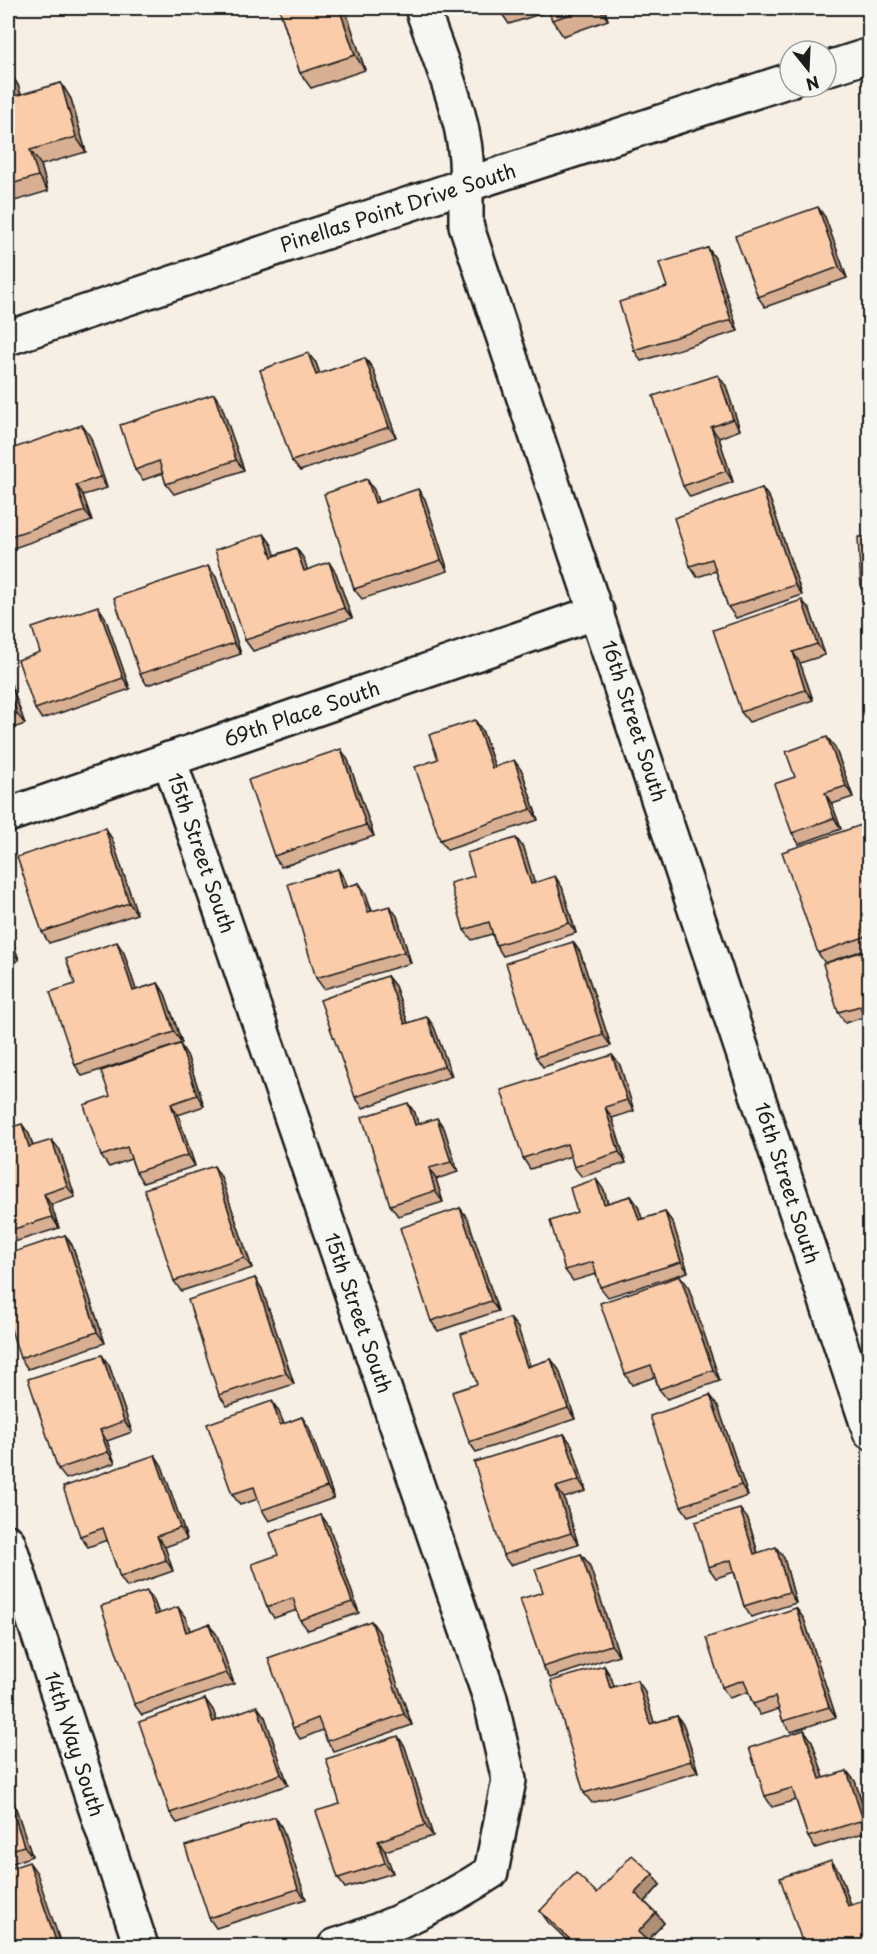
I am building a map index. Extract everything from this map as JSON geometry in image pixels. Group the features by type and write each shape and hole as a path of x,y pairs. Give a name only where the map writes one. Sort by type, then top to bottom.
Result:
{"street":[{"name":"16th Street South","path":"422,8 465,140 468,164 466,225 870,1432"},
{"path":"838,65 870,55"},
{"name":"Pinellas Point Drive South","path":"8,338 466,184 778,84"},
{"name":"69th Place South","path":"8,815 597,612"},
{"name":"15th Street South","path":"170,759 490,1698 508,1780 491,1872 465,1890 336,1947"},
{"name":"14th Way South","path":"8,1542 141,1947"}],"building":[{"path":"279,8 339,8 355,55 300,73"},
{"path":"548,8 590,8 552,20"},
{"path":"8,70 15,96 61,83 76,137 30,150 38,176 8,185"},
{"path":"818,207 839,267 758,297 735,236"},
{"path":"708,248 731,320 634,350 619,302 667,287 659,263"},
{"path":"308,353 316,375 365,358 389,427 292,461 260,370"},
{"path":"718,375 733,419 711,427 726,471 683,486 653,396"},
{"path":"214,394 236,460 166,484 159,461 135,470 120,425"},
{"path":"82,425 100,477 76,485 85,511 8,537 8,450"},
{"path":"367,479 375,503 418,489 441,560 354,589 324,494"},
{"path":"762,488 795,585 728,607 712,559 690,566 674,518"},
{"path":"264,534 272,557 296,548 304,571 329,562 344,608 245,640 215,550"},
{"path":"858,537 870,537 870,588 861,588"},
{"path":"208,566 234,643 140,674 114,598"},
{"path":"802,600 817,644 793,652 805,690 741,712 713,630"},
{"path":"98,606 123,678 35,709 18,660 40,652 32,628"},
{"path":"8,687 17,714 8,717"},
{"path":"475,720 492,768 514,760 531,809 440,840 415,767 438,759 429,735"},
{"path":"827,737 846,786 825,793 834,818 792,833 774,784 795,777 786,752"},
{"path":"341,749 366,825 274,856 248,780"},
{"path":"870,822 870,935 818,953 782,852"},
{"path":"105,828 129,903 42,932 17,857"},
{"path":"516,838 531,884 555,876 569,923 496,945 489,922 464,930 450,883 474,876 467,853"},
{"path":"338,869 343,888 359,883 368,912 390,906 404,952 316,978 288,884"},
{"path":"117,942 133,991 158,983 174,1032 75,1065 50,992 75,984 66,959"},
{"path":"573,942 603,1035 536,1057 506,963"},
{"path":"870,949 870,1036 860,1006 838,1012 823,964"},
{"path":"387,976 405,1024 427,1017 444,1066 355,1097 320,1000"},
{"path":"180,1044 197,1095 171,1104 188,1155 136,1172 127,1147 101,1156 84,1105 110,1096 101,1071"},
{"path":"612,1055 627,1100 605,1107 619,1152 574,1167 567,1144 523,1158 501,1090"},
{"path":"870,1080 870,1100 864,1082"},
{"path":"408,1103 415,1125 437,1118 451,1162 429,1168 435,1191 390,1205 362,1117"},
{"path":"22,1124 29,1147 52,1140 67,1186 44,1194 52,1217 8,1231 8,1128"},
{"path":"214,1166 244,1258 174,1281 144,1189"},
{"path":"596,1179 604,1204 631,1196 639,1220 665,1212 681,1262 600,1287 593,1262 565,1270 550,1221 577,1212 570,1188"},
{"path":"460,1208 491,1301 431,1321 400,1228"},
{"path":"65,1235 97,1332 20,1358 8,1320 8,1254"},
{"path":"680,1276 713,1370 659,1389 651,1365 625,1374 600,1303"},
{"path":"255,1278 286,1373 219,1395 188,1300"},
{"path":"510,1318 527,1367 551,1359 568,1408 469,1442 452,1392 477,1384 461,1334"},
{"path":"102,1355 124,1421 100,1430 108,1452 58,1469 28,1379"},
{"path":"710,1395 741,1485 681,1506 650,1416"},
{"path":"272,1401 280,1425 302,1417 327,1487 262,1510 254,1487 232,1494 207,1424"},
{"path":"564,1434 579,1480 556,1487 571,1533 503,1555 474,1462"},
{"path":"155,1455 180,1528 157,1536 166,1560 120,1577 103,1528 80,1536 63,1487"},
{"path":"740,1509 754,1554 776,1547 789,1592 744,1606 731,1560 708,1567 695,1522"},
{"path":"321,1515 352,1602 300,1620 293,1598 267,1607 252,1564 278,1555 270,1533"},
{"path":"581,1554 611,1645 543,1667 520,1599 543,1592 535,1569"},
{"path":"147,1591 155,1615 178,1607 186,1632 209,1624 226,1673 134,1704 101,1606"},
{"path":"796,1608 829,1707 783,1721 775,1697 753,1704 744,1680 722,1687 706,1638"},
{"path":"371,1621 404,1714 327,1741 318,1718 293,1728 268,1658"},
{"path":"604,1666 610,1688 637,1680 650,1724 677,1716 691,1761 584,1793 551,1681"},
{"path":"205,1699 213,1722 257,1706 281,1774 170,1813 139,1722"},
{"path":"804,1730 820,1779 847,1771 863,1820 808,1837 792,1788 765,1796 749,1748"},
{"path":"398,1736 425,1825 378,1841 385,1863 338,1878 316,1811 340,1804 326,1759"},
{"path":"8,1796 24,1846 8,1851"},
{"path":"275,1817 298,1889 209,1918 185,1846"},
{"path":"632,1855 653,1874 635,1893 656,1913 638,1932 654,1947 578,1947 540,1911 576,1873 597,1893"},
{"path":"831,1860 848,1906 870,1899 870,1947 833,1947 830,1938 804,1947 780,1878"},
{"path":"29,1862 58,1947 8,1947 8,1869"}]}
